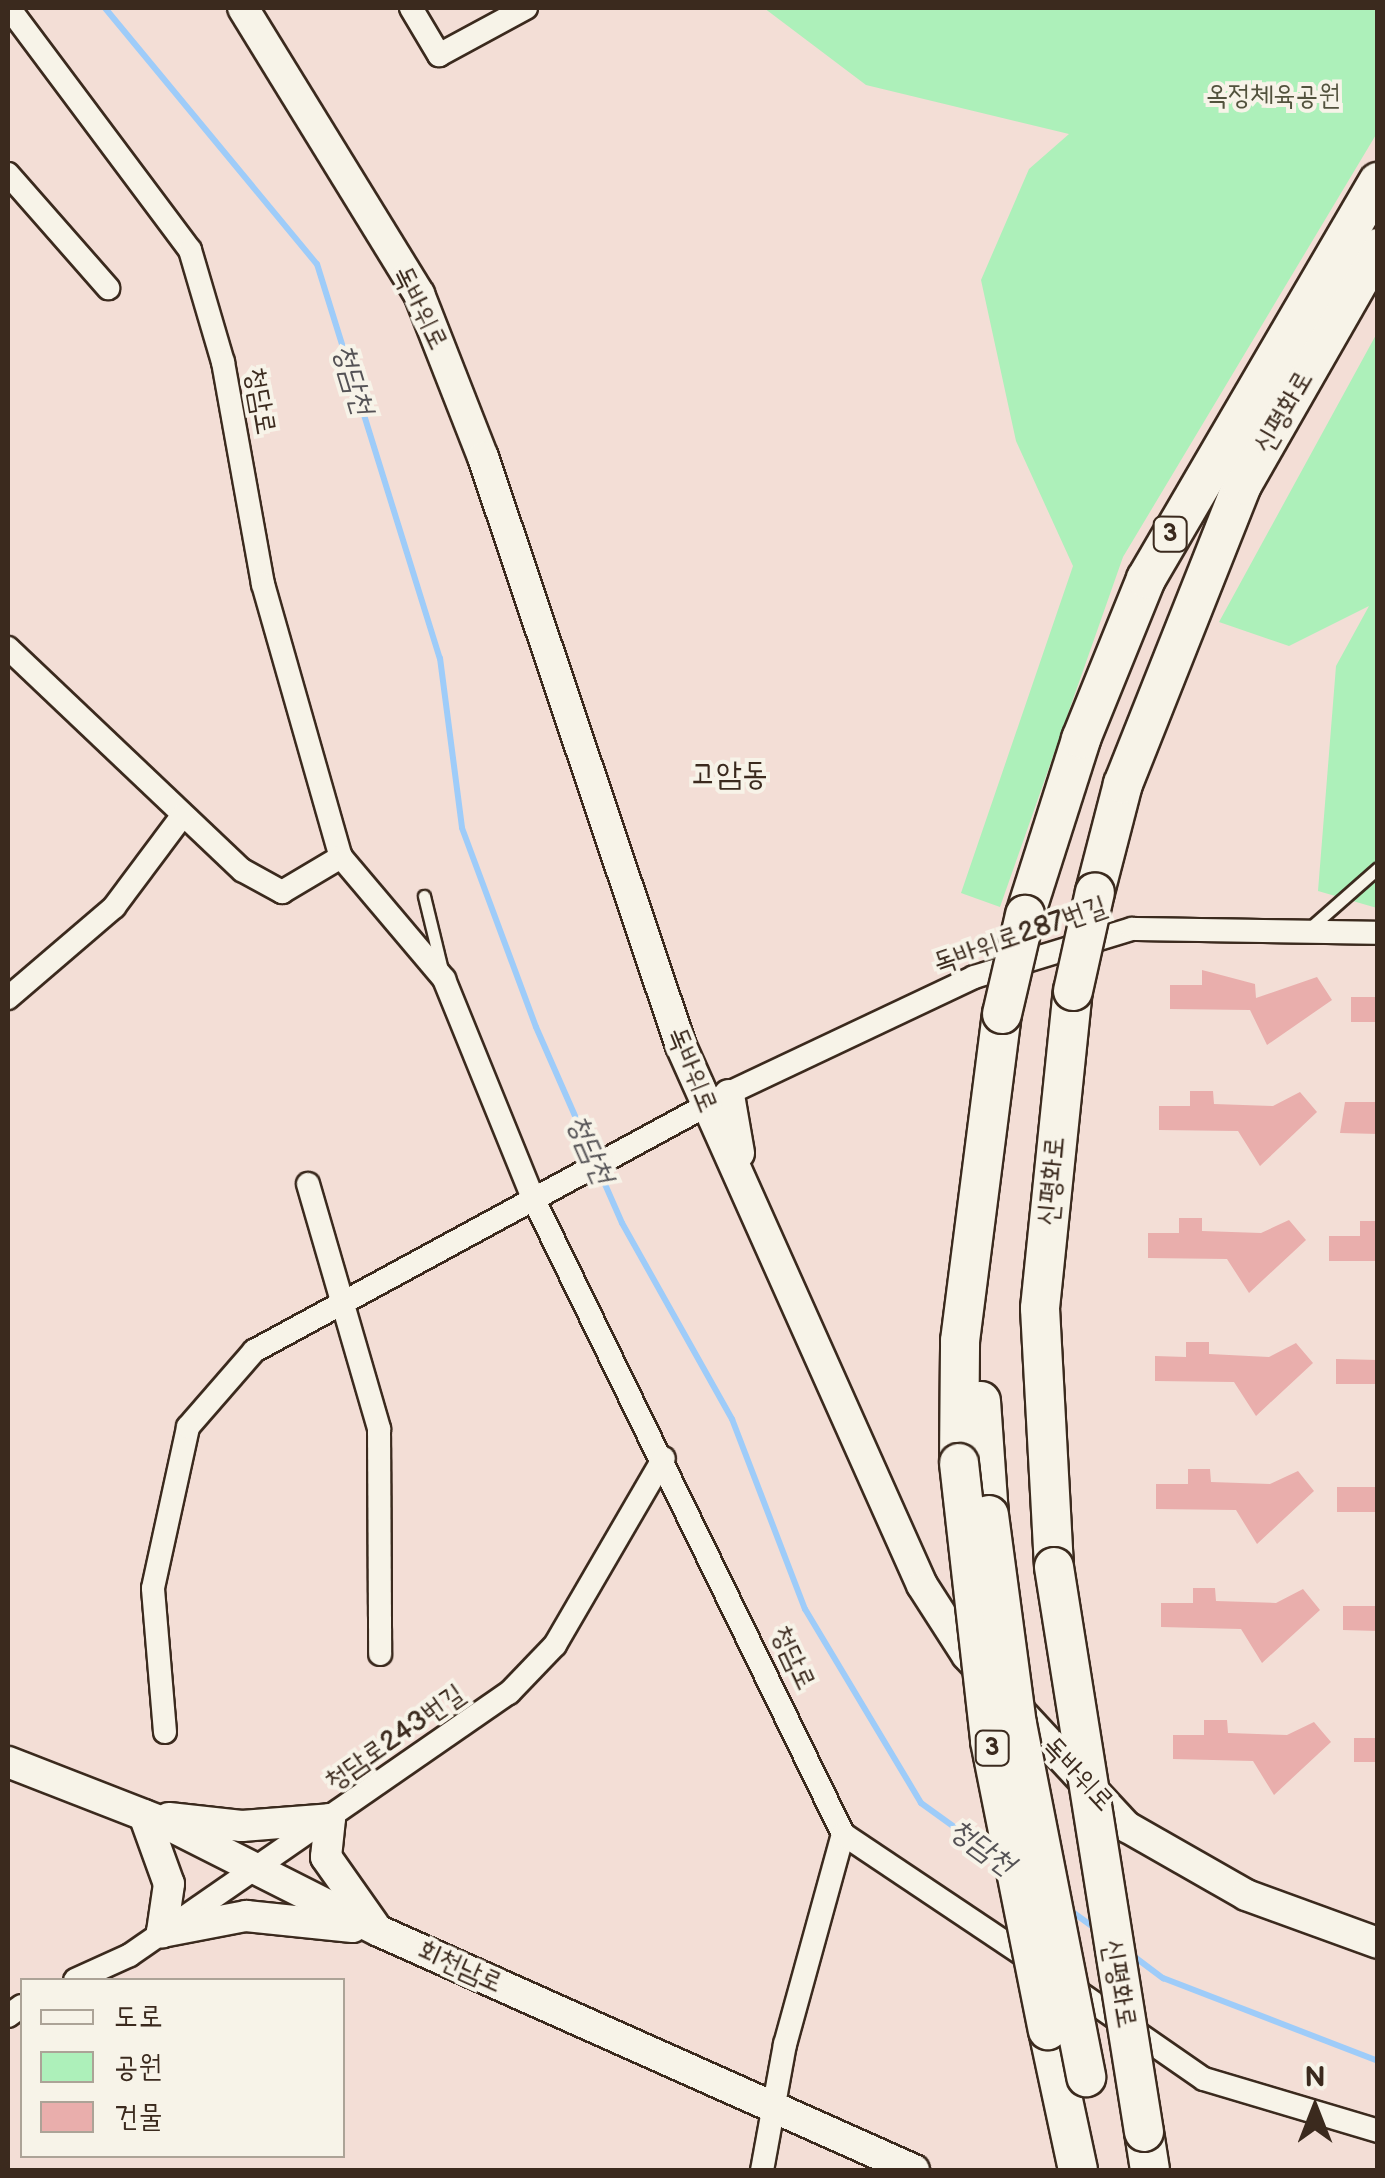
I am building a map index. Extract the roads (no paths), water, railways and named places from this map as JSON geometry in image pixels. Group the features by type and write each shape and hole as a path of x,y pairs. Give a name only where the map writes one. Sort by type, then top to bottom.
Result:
{"highway":[{"name":"신평화로","path":"1078,2170 990,1740 958,1463 971,1238 1002,1014 1025,915 1146,579 1378,182"},
{"name":"신평화로","path":"1150,2170 1054,1566 1040,1308 1072,991 1123,784 1242,485 1378,248"},
{"name":"신평화로","path":"971,1238 989,1515 1016,1724 1101,2170"}],"main road":[{"name":"독바위로","path":"243,8 419,294 484,457 681,1046 722,1097 746,1195 922,1585 967,1655 1127,1828 1246,1894 1378,1943"},
{"name":"회천남로","path":"8,1762 144,1815 380,1931 914,2170"},
{"path":"144,1815 242,1826 330,1819 326,1857 380,1931 246,1916 162,1932 169,1884 144,1815"}],"street":[{"name":"청담로","path":"9,8 190,250 223,362 262,584 341,857 444,979 539,1195 844,1834"},
{"path":"411,8 439,55 526,8"},
{"path":"8,174 108,288"},
{"path":"8,648 182,816 282,892 341,857"},
{"path":"8,998 114,907 182,816"},
{"name":"독바위로287번길","path":"722,1097 974,977 1132,930 1310,927 1378,933"},
{"path":"165,1732 152,1588 188,1427 254,1351 722,1097"},
{"path":"308,1184 338,1302 379,1429 380,1654"},
{"name":"청담로243번길","path":"78,1978 162,1932 466,1729 555,1646 664,1458"},
{"path":"762,2170 844,1834 1204,2079 1378,2130"}],"lane":[{"path":"1310,927 1378,868"},
{"path":"424,896 444,979"}],"waterway":[{"name":"청담천","path":"105,8 317,264 440,658 462,828 536,1027 622,1223 732,1419 805,1609 921,1803 1000,1860"},
{"name":"청담천","path":"1067,1908 1097,1930"},
{"name":"청담천","path":"1132,1955 1163,1978 1378,2061"}],"district":[{"name":"고암동","path":"729,775"}],"park label":[{"name":"옥정체육공원","path":"1273,96"}]}
